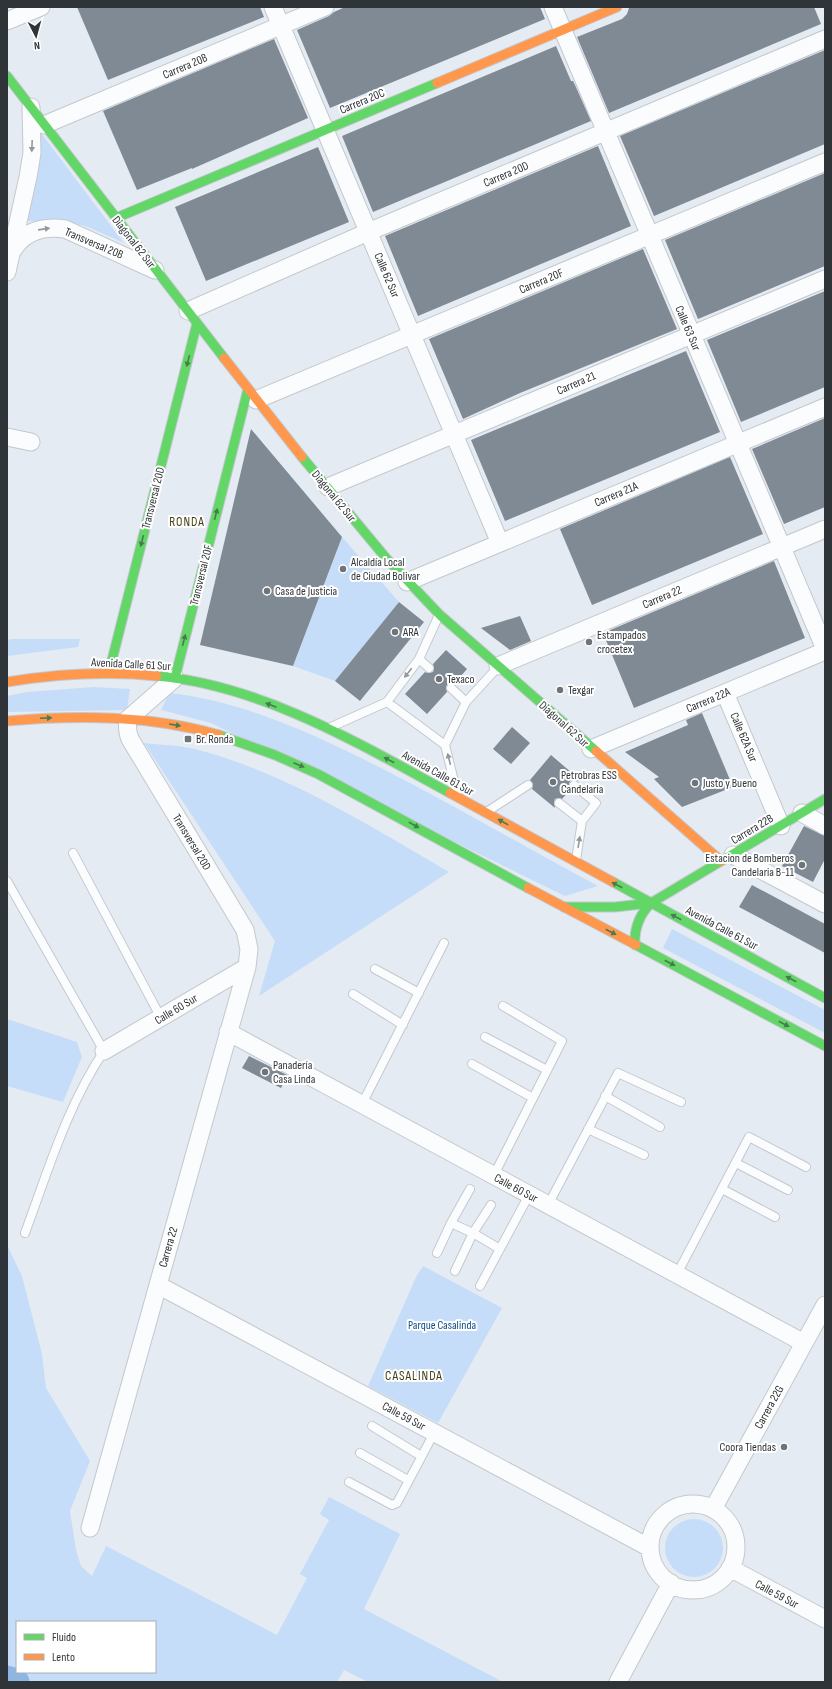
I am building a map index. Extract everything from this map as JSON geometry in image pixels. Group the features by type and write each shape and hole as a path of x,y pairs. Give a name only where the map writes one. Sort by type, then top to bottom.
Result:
{"street":[{"path":"7,22 41,7"},
{"name":"Calle 62 Sur","path":"273,7 500,543"},
{"name":"Carrera 20B","path":"44,125 325,7"},
{"name":"Calle 63 Sur","path":"553,7 825,650"},
{"name":"Carrera 20C","path":"116,218 617,7"},
{"name":"Carrera 20D","path":"192,317 368,232 825,39"},
{"name":"Diagonal 62 Sur","path":"7,76 252,394 367,538 407,582 440,615 591,749 727,858 825,904"},
{"name":"Transversal 20B","path":"7,272 13,250 32,153 30,107"},
{"name":"Carrera 20F","path":"252,394 412,335 825,162"},
{"name":"Transversal 20B","path":"13,250 18,242 32,232 40,229 60,229 76,234 157,271"},
{"name":"Carrera 21","path":"328,488 825,279"},
{"name":"Transversal 20D","path":"110,672 192,317"},
{"name":"Transversal 20F","path":"175,678 252,394"},
{"name":"Carrera 21A","path":"407,582 825,406"},
{"path":"7,437 31,442"},
{"name":"Carrera 22","path":"498,666 825,529"},
{"name":"Carrera 22A","path":"591,749 825,650"},
{"name":"Avenida Calle 61 Sur","path":"7,682 56,674 110,672 143,674 175,678 213,686 241,694 290,712 328,728 458,797 825,998"},
{"path":"128,719 175,678"},
{"name":"Calle 62A Sur","path":"725,692 781,826"},
{"path":"7,721 58,717 128,719 180,726 209,732 300,765 415,825 564,907 825,1046"},
{"name":"Transversal 20D","path":"128,719 127,726 130,739 245,930 249,949 247,967"},
{"name":"Carrera 22B","path":"635,945 635,927 644,909 651,903 825,799"},
{"path":"802,813 825,826"},
{"name":"Carrera 22B","path":"564,907 615,907 651,903"},
{"name":"Carrera 22","path":"90,1528 247,967"},
{"name":"Calle 60 Sur","path":"104,1051 247,967"},
{"name":"Calle 60 Sur","path":"228,1032 804,1343"},
{"name":"Calle 59 Sur","path":"158,1285 650,1548"},
{"name":"Carrera 22G","path":"713,1509 824,1308"},
{"path":"689,1505 701,1505 713,1509 724,1517 731,1527 735,1539 736,1552 730,1568 726,1575 716,1583 704,1588 692,1590 679,1587 671,1583 659,1572 652,1561 650,1548 652,1536 657,1524 665,1515 676,1508 689,1505"},
{"name":"Calle 59 Sur","path":"730,1568 825,1619"},
{"path":"618,1682 671,1583"}],"lane":[{"path":"328,728 387,702 420,659 440,615"},
{"path":"420,659 429,668"},
{"path":"445,745 466,702 498,666"},
{"path":"451,688 466,702"},
{"path":"387,702 445,745 458,797"},
{"path":"486,813 528,785"},
{"path":"574,785 596,804 582,821 575,862"},
{"path":"559,803 582,821"},
{"path":"73,853 161,1018"},
{"path":"7,881 104,1051 87,1077 73,1104 25,1233"},
{"path":"362,1104 444,943"},
{"path":"375,969 419,993"},
{"path":"353,994 403,1025"},
{"path":"494,1176 562,1041 503,1006"},
{"path":"485,1037 547,1070"},
{"path":"472,1064 533,1098"},
{"path":"548,1205 618,1073 681,1102"},
{"path":"605,1096 660,1127"},
{"path":"588,1129 644,1155"},
{"path":"677,1274 749,1137 806,1167"},
{"path":"736,1163 788,1190"},
{"path":"437,1253 451,1223 470,1189"},
{"path":"722,1189 775,1217"},
{"path":"480,1286 529,1195"},
{"path":"455,1271 473,1233 491,1205"},
{"path":"451,1223 473,1233 500,1249"},
{"path":"372,1426 421,1456"},
{"path":"349,1482 392,1504 397,1503 434,1433"},
{"path":"360,1453 408,1480"}],"green space":[{"path":"41,133 124,243 88,227 70,222 27,221 39,166"},
{"path":"342,537 399,602 335,681 293,666"},
{"path":"80,639 78,647 7,656 7,640"},
{"path":"94,687 130,689 127,710 7,712 7,696 27,692"},
{"path":"169,693 197,697 253,712 307,733 412,784 598,886 565,896 211,723 161,710"},
{"path":"144,743 195,749 261,771 326,802 449,872 259,996 275,941"},
{"path":"672,929 825,1010 825,1033 663,948"},
{"path":"7,1019 77,1042 82,1057 63,1102 7,1086"},
{"path":"7,1245 22,1276 42,1354 46,1388 90,1461 70,1511 76,1550 81,1566 92,1576 106,1546 277,1635 307,1578 300,1574 329,1520 320,1514 329,1497 400,1534 364,1609 503,1682 368,1682 344,1670 337,1682 7,1682"},
{"name":"Parque Casalinda","path":"423,1266 502,1308 438,1423 368,1386 416,1277"},
{"path":"688,1519 700,1519 715,1527 723,1542 723,1554 715,1569 700,1577 688,1577 673,1569 665,1554 665,1542 673,1527"}],"building":[{"path":"77,7 260,7 264,17 108,80"},
{"path":"345,7 540,7 545,19 330,108 297,30 329,16"},
{"path":"814,7 821,24 609,113 577,37 622,19 627,14 629,8"},
{"path":"274,39 308,118 192,169 137,190 103,111"},
{"path":"556,46 571,81 573,81 575,85 591,121 373,212 342,136"},
{"path":"825,50 825,144 654,216 620,136"},
{"path":"598,146 631,226 418,316 385,236"},
{"path":"318,147 349,222 206,281 175,207"},
{"path":"825,173 825,266 698,319 665,240"},
{"path":"643,249 677,329 520,393 463,419 429,339"},
{"path":"825,291 825,387 741,422 707,340"},
{"path":"686,351 720,432 505,521 471,440"},
{"path":"825,418 825,507 784,524 752,449"},
{"name":"Casa de Justicia","path":"251,429 342,537 293,666 200,645"},
{"path":"730,457 763,534 592,605 560,529"},
{"path":"774,561 805,638 634,708 603,633"},
{"path":"399,602 424,622 360,701 335,681"},
{"path":"520,616 531,641 510,650 481,628"},
{"name":"Texaco","path":"446,650 467,669 454,684 450,683 447,685 447,692 427,714 405,694 425,672 433,672 433,664"},
{"path":"702,713 733,787 682,807 654,779 659,777 625,752 688,725 686,720"},
{"path":"512,727 530,743 511,764 493,749"},
{"name":"Petrobras ESS Candelaria","path":"551,755 579,779 578,781 570,781 569,784 571,789 562,799 555,799 555,808 532,789 533,784 530,780"},
{"path":"804,826 825,836 825,859 813,882 782,866"},
{"path":"752,885 825,924 825,953 739,907"},
{"name":"Panadería Casa Linda","path":"249,1056 287,1075 281,1088 242,1068"}],"waterway":[{"path":"7,1679 16,1682"}],"traffic: fast":[{"path":"7,76 224,358"},
{"path":"116,218 437,83"},
{"path":"109,672 197,323"},
{"path":"175,678 248,389"},
{"path":"302,457 386,558 440,615 596,751"},
{"path":"157,676 196,682 234,691 272,704 345,737 450,793"},
{"path":"219,735 275,755 318,774 528,888"},
{"path":"635,945 636,927 643,912 651,903 825,799"},
{"path":"613,882 825,998"},
{"path":"564,907 615,907 651,903"},
{"path":"636,945 825,1046"}],"traffic: slow":[{"path":"437,83 617,7"},
{"path":"224,358 302,457"},
{"path":"7,682 82,674 138,674 157,676"},
{"path":"7,721 60,718 114,718 140,720 193,728 219,735"},
{"path":"596,751 721,861"},
{"path":"450,793 613,882"},
{"path":"528,888 636,945"}],"place":[{"name":"Alcaldía Local de Ciudad Bolivar","path":"343,569"},
{"name":"Casa de Justicia","path":"267,591"},
{"name":"ARA","path":"395,632"},
{"name":"Estampados crocetex","path":"589,642"},
{"name":"Texaco","path":"439,679"},
{"name":"Texgar","path":"560,690"},
{"name":"Br. Ronda","path":"188,739"},
{"name":"Petrobras ESS Candelaria","path":"553,782"},
{"name":"Justo y Bueno","path":"695,783"},
{"name":"Estacion de Bomberos Candelaria B-11","path":"802,865"},
{"name":"Panadería Casa Linda","path":"265,1072"},
{"name":"Coora Tiendas","path":"784,1447"}],"district":[{"name":"RONDA","path":"187,521"},
{"name":"CASALINDA","path":"414,1375"}]}
